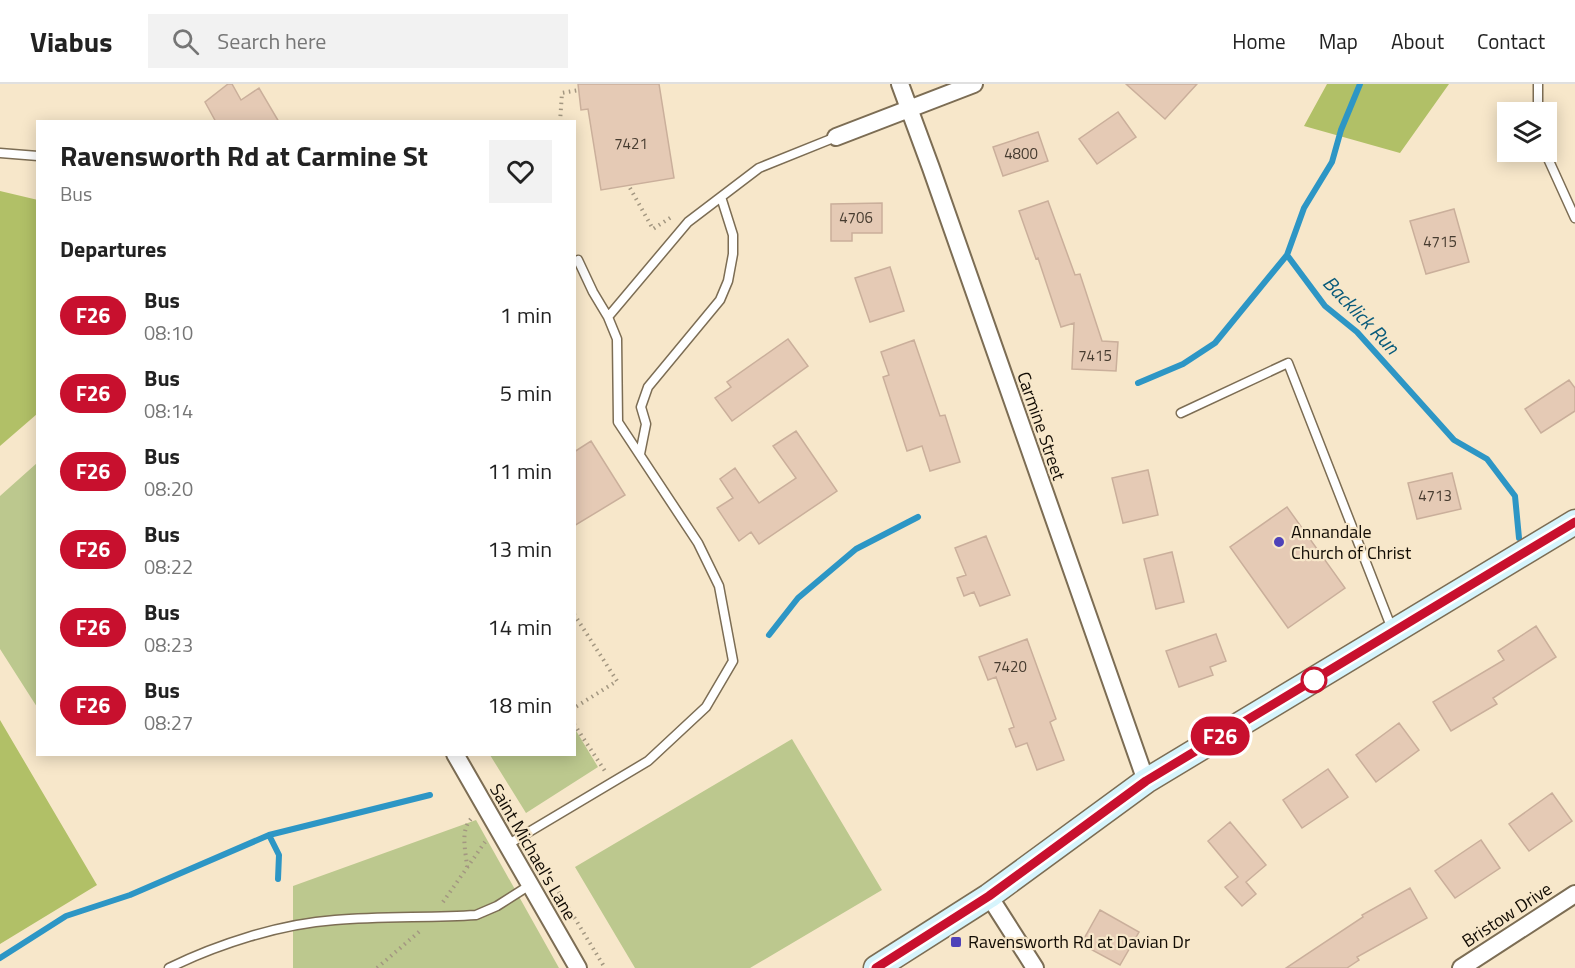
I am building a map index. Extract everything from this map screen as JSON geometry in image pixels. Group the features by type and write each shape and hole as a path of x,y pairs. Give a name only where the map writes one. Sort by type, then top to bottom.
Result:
{"main road":[{"path":"876,968 989,896 1146,781 1575,522"}],"street":[{"name":"Carmine Street","path":"900,84 1146,781"},
{"path":"836,137 974,84"},
{"name":"Saint Michael's Lane","path":"456,756 578,968"},
{"name":"Bristow Drive","path":"1461,968 1575,894"},
{"path":"989,896 1035,968"}],"lane":[{"path":"1538,84 1538,102"},
{"path":"608,317 688,222 759,168 836,137"},
{"path":"0,153 36,156"},
{"path":"1550,162 1575,218"},
{"path":"640,454 646,424 641,407 648,387 720,300 728,281 733,254 733,235 721,196"},
{"path":"506,845 648,761 706,707 733,661 719,586 698,543 618,422 616,339 608,317 593,292 579,260"},
{"path":"1181,413 1288,363 1393,632"},
{"path":"169,968 230,943 265,933 323,922 476,915 497,906 530,885"}],"path":[{"path":"560,120 562,93 579,90"},
{"path":"630,188 653,229"},
{"path":"576,617 617,681 576,707"},
{"path":"576,727 613,783"},
{"path":"467,867 465,828 468,822 485,807"},
{"path":"535,852 605,968"}],"green space":[{"path":"1327,84 1449,84 1400,153 1304,126"},
{"path":"0,191 36,200 36,415 0,446"},
{"path":"36,464 36,705 0,649 0,496"},
{"path":"0,720 97,885 0,944"},
{"path":"576,731 598,767 526,813 491,756 576,756"},
{"path":"792,739 882,890 750,968 635,968 575,867"},
{"path":"476,820 559,968 293,968 293,886"}],"building":[{"path":"228,84 232,84 241,100 259,88 278,120 215,120 205,102"},
{"path":"578,84 659,84 674,178 601,190 588,109 581,110"},
{"path":"1126,84 1197,84 1165,119"},
{"path":"1118,112 1136,137 1097,164 1079,139"},
{"path":"1038,132 1048,161 1003,176 993,147"},
{"path":"1048,201 1075,275 1080,274 1102,341 1118,342 1116,371 1072,369 1074,323 1061,327 1038,258 1036,259 1019,211"},
{"path":"882,203 882,233 852,233 852,241 831,241 831,204"},
{"path":"1454,209 1469,262 1426,274 1410,221"},
{"path":"890,267 904,311 870,322 855,278"},
{"path":"788,339 808,366 732,421 715,398 731,387 727,382"},
{"path":"914,340 940,416 945,415 960,462 930,471 922,446 907,451 883,377 889,375 881,352"},
{"path":"1569,380 1575,388 1575,411 1541,433 1525,409"},
{"path":"796,431 837,491 759,544 751,532 739,541 717,508 733,498 720,479 735,468 759,503 796,478 773,446"},
{"path":"591,441 625,495 576,525 576,451"},
{"path":"1148,470 1158,515 1123,523 1112,478"},
{"path":"1452,473 1461,509 1417,519 1408,483"},
{"path":"1287,507 1345,588 1288,628 1230,547"},
{"path":"986,536 1010,595 980,606 974,592 964,596 957,578 966,575 955,548"},
{"path":"1172,552 1184,602 1156,609 1144,559"},
{"path":"1536,626 1556,657 1493,698 1497,704 1451,731 1433,702 1504,660 1498,651"},
{"path":"1216,634 1226,661 1210,667 1213,675 1179,687 1166,651"},
{"path":"1027,639 1056,719 1050,722 1064,760 1037,770 1027,743 1016,747 1009,729 1014,727 996,677 988,680 979,657"},
{"path":"1399,723 1419,750 1376,782 1356,755"},
{"path":"1328,769 1348,797 1302,828 1283,800"},
{"path":"1552,793 1572,821 1529,851 1509,824"},
{"path":"1230,822 1266,865 1246,882 1256,894 1242,906 1225,887 1238,877 1208,841"},
{"path":"1481,840 1500,868 1455,898 1435,871"},
{"path":"1410,888 1427,918 1357,957 1359,960 1347,968 1286,968 1363,917 1362,915"},
{"path":"1100,910 1139,932 1120,965 1081,944"}],"waterway":[{"name":"Backlick Run","path":"1360,84 1341,130 1332,162 1304,208 1287,255 1325,306 1357,332 1454,440 1487,459 1515,496 1519,538"},
{"path":"1138,383 1183,364 1215,343 1287,255"},
{"path":"769,635 798,598 856,549 918,517"},
{"path":"0,958 66,916 130,895 269,835 430,795"},
{"path":"269,835 279,855 278,879"}],"bus line":[{"name":"F26","path":"876,968 989,896 1146,781 1575,522"}],"place":[{"name":"Annandale Church of Christ","path":"1279,542"},
{"name":"Ravensworth Rd at Davian Dr","path":"956,942"}]}
